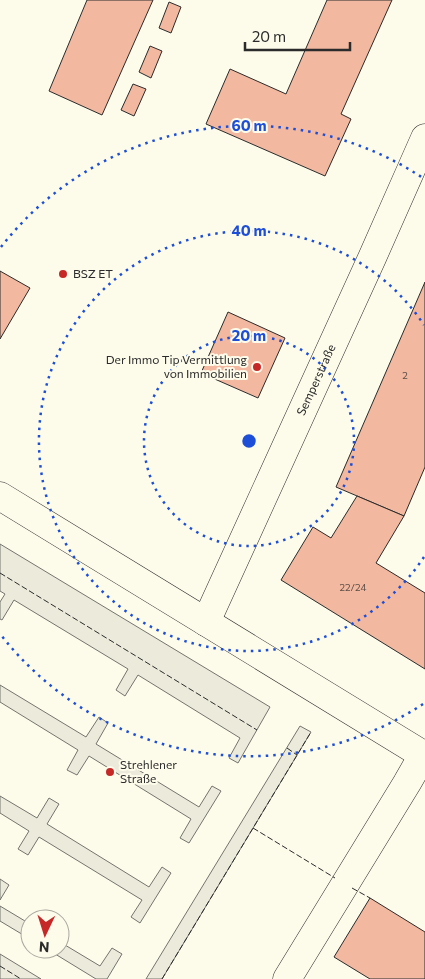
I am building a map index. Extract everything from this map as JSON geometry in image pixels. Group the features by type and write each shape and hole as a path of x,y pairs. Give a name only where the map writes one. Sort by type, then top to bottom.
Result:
{"street":[{"name":"Semperstraße","path":"206,622 425,138"},
{"path":"0,496 424,755 287,979"}],"shaded area":[{"path":"0,544 270,707 238,763 229,758 240,738 138,675 125,696 116,690 128,669 14,600 2,620 0,619 0,602 5,594 0,591"},
{"path":"0,685 86,737 99,717 108,723 96,744 199,807 212,786 221,791 189,843 180,838 191,819 89,756 77,775 67,770 78,750 0,702"},
{"path":"300,726 311,732 162,979 146,979"},
{"path":"0,796 37,818 49,798 59,804 47,824 149,887 162,867 171,873 140,923 131,917 142,900 39,837 28,855 18,849 29,831 0,813"},
{"path":"0,879 9,885 0,900"},
{"path":"0,906 20,918 20,933 0,921"},
{"path":"70,948 100,966 112,948 122,954 107,979 96,979 63,959 70,959"},
{"path":"0,954 41,979 0,979"}],"building":[{"path":"87,0 153,0 102,115 49,91"},
{"path":"327,0 392,0 341,114 351,119 325,176 206,124 230,69 286,94"},
{"path":"169,2 181,7 171,33 159,28"},
{"path":"150,46 162,51 151,78 139,72"},
{"path":"133,84 146,89 134,116 121,110"},
{"path":"0,271 30,288 0,339"},
{"path":"425,282 425,467 404,516 336,487"},
{"path":"228,312 285,338 258,398 201,373"},
{"path":"357,496 404,516 376,563 425,593 425,669 281,580 313,527 331,538"},
{"path":"370,898 425,932 425,979 370,979 334,957"}],"fence":[{"path":"0,573 257,730"},
{"path":"162,979 311,732"},
{"path":"287,748 297,755"},
{"path":"253,828 335,878"},
{"path":"352,888 370,898"},
{"path":"0,966 21,979"}],"place":[{"name":"BSZ ET","path":"63,274"},
{"name":"Der Immo Tip Vermittlung von Immobilien","path":"257,367"},
{"name":"Strehlener Straße","path":"110,772"}]}
